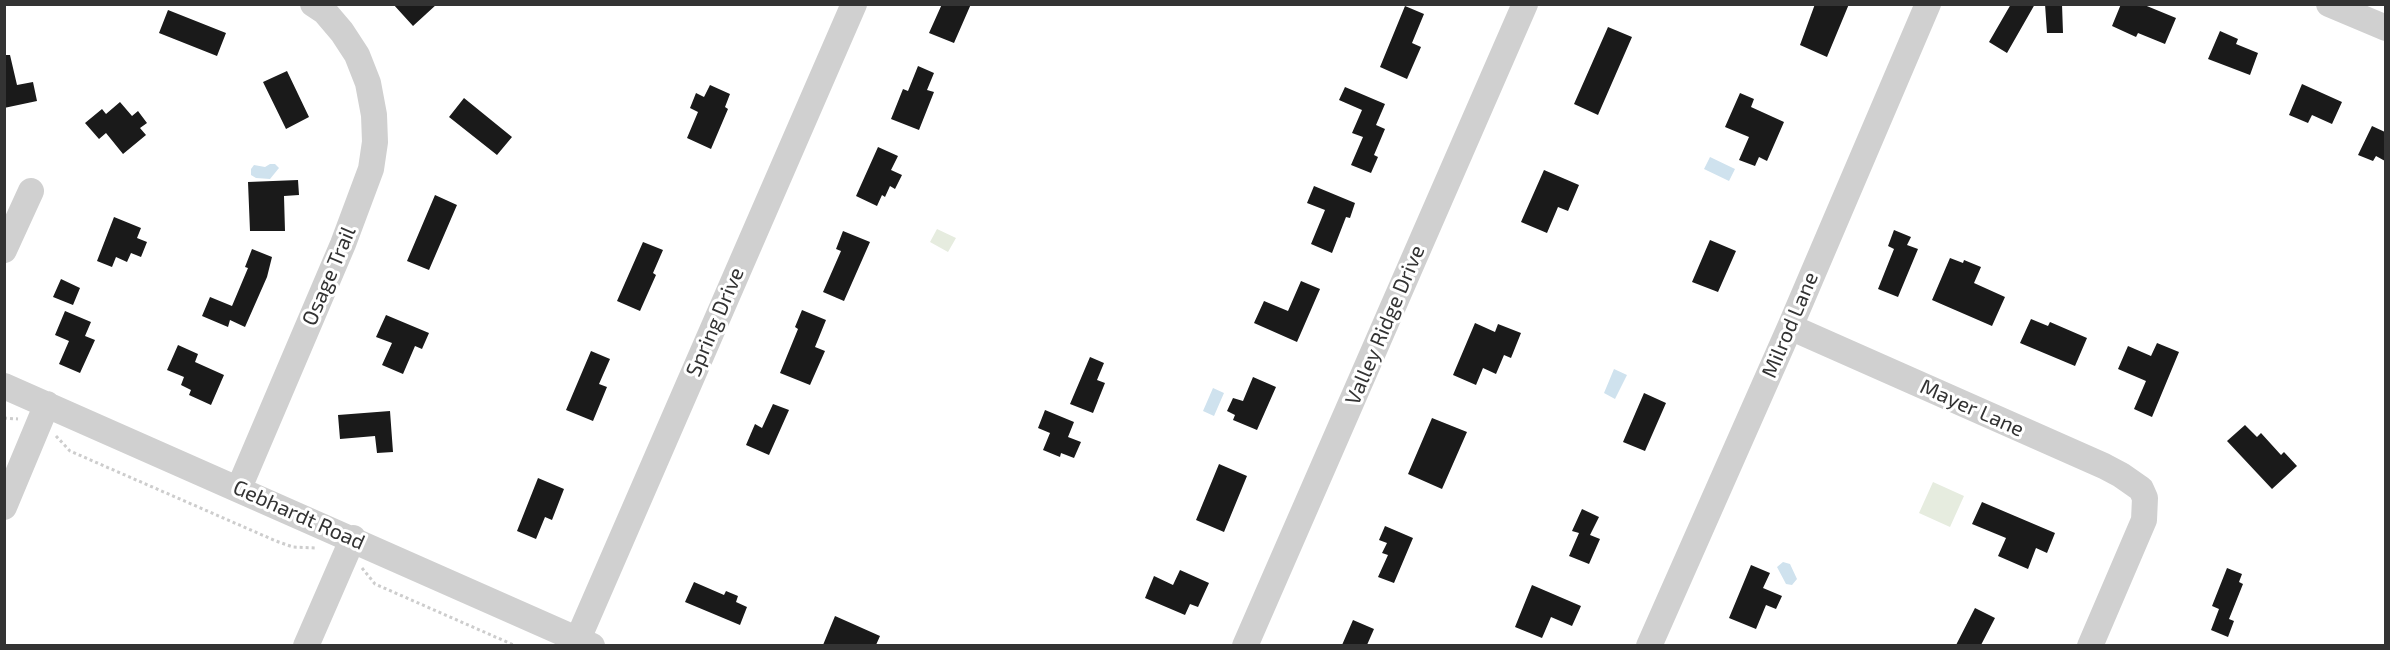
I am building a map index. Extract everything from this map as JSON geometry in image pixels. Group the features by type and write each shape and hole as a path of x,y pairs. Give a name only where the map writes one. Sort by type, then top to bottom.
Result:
{"street":[{"name":"Osage Trail","path":"239,488 344,244 371,169 375,142 374,115 368,83 357,55 325,12 314,4"},
{"name":"Spring Drive","path":"585,642 854,4"},
{"name":"Valley Ridge Drive","path":"1245,645 1525,4"},
{"name":"Milrod Lane","path":"1649,645 1790,327 1928,4"},
{"path":"2329,4 2385,28"},
{"path":"4,250 31,191"},
{"name":"Mayer Lane","path":"1790,327 2104,466 2132,481 2140,489 2145,498 2144,520 2090,645"},
{"name":"Gebhardt Road","path":"4,386 43,413 239,488 349,546 585,642"},
{"path":"4,507 43,413"},
{"path":"306,645 349,546"}],"path":[{"path":"4,418 29,419 43,413 49,428 70,451 276,541 293,547 349,546 365,574 375,584 516,645"}],"shaded area":[{"path":"937,229 956,238 948,252 930,242"},
{"path":"1933,482 1964,496 1950,527 1919,513"}],"water":[{"path":"1710,157 1735,169 1729,181 1704,169"},
{"path":"275,164 279,168 270,179 256,178 251,175 254,165 265,167"},
{"path":"1614,369 1627,375 1615,399 1604,393"},
{"path":"1213,388 1224,393 1214,416 1203,411"},
{"path":"1783,562 1790,564 1797,579 1792,585 1786,584 1777,567"}],"building":[{"path":"393,4 437,4 413,26"},
{"path":"942,4 971,4 954,43 929,33"},
{"path":"1815,4 1849,4 1827,57 1800,45"},
{"path":"2011,4 2035,4 2007,53 1989,42"},
{"path":"2045,4 2062,4 2063,33 2047,33"},
{"path":"2121,4 2142,4 2176,18 2165,44 2138,33 2136,37 2112,26"},
{"path":"1405,6 1424,14 1412,43 1421,47 1407,79 1380,67"},
{"path":"168,10 226,33 217,56 159,33"},
{"path":"1608,27 1632,37 1598,115 1574,104"},
{"path":"2220,31 2238,39 2236,44 2258,53 2250,75 2208,59"},
{"path":"4,55 10,55 17,85 33,82 37,101 4,108"},
{"path":"918,66 934,73 927,90 934,92 919,130 891,119 903,89 908,91"},
{"path":"287,71 309,117 286,129 263,82"},
{"path":"2302,84 2342,102 2332,124 2312,115 2308,123 2289,115"},
{"path":"710,85 730,94 725,107 728,109 711,149 687,138 698,112 690,108 696,93 704,97"},
{"path":"1345,87 1385,104 1376,125 1385,129 1374,155 1378,157 1371,173 1351,165 1363,137 1352,133 1362,110 1339,100"},
{"path":"1740,93 1754,99 1751,107 1784,122 1767,161 1759,157 1755,166 1739,160 1749,137 1725,127"},
{"path":"464,98 512,137 497,155 449,117"},
{"path":"120,102 132,116 138,111 147,123 140,128 146,135 123,154 106,133 99,139 85,123 102,109 106,114"},
{"path":"2372,126 2385,132 2385,161 2376,156 2373,161 2358,155"},
{"path":"878,147 898,156 891,170 902,175 895,189 890,186 885,197 882,195 877,206 856,196"},
{"path":"1544,170 1579,185 1568,211 1558,207 1547,233 1521,222"},
{"path":"298,180 299,195 284,196 285,231 250,231 248,182"},
{"path":"1314,186 1355,203 1350,218 1346,217 1332,253 1311,244 1325,210 1307,203"},
{"path":"435,195 457,205 429,270 407,261"},
{"path":"114,217 141,228 137,238 147,242 141,257 131,253 127,262 116,257 112,267 97,261"},
{"path":"1894,230 1911,237 1907,245 1918,249 1898,297 1878,289 1894,249 1888,246"},
{"path":"843,231 870,242 844,301 823,292 841,251 836,249"},
{"path":"1710,240 1736,251 1718,292 1692,282"},
{"path":"643,242 663,250 653,273 656,275 640,311 617,301"},
{"path":"252,249 272,257 267,277 245,327 230,320 228,327 202,316 210,297 232,306 248,268 245,267"},
{"path":"1950,258 1963,263 1964,260 1981,267 1974,283 2005,297 1992,326 1932,300"},
{"path":"61,279 80,288 73,305 53,297"},
{"path":"1301,281 1320,289 1297,342 1254,323 1264,301 1288,311"},
{"path":"802,310 826,320 815,347 825,351 810,385 780,373 798,329 795,327"},
{"path":"65,311 91,322 85,336 95,340 80,373 59,364 69,341 55,335"},
{"path":"386,315 429,333 422,349 415,346 403,374 382,365 392,343 376,337"},
{"path":"2031,319 2048,326 2050,322 2087,338 2075,366 2020,343"},
{"path":"1475,323 1495,332 1498,324 1521,333 1511,358 1504,355 1496,374 1483,368 1476,385 1453,375"},
{"path":"2157,343 2179,352 2152,417 2134,409 2146,381 2118,369 2128,346 2151,356"},
{"path":"178,345 198,354 195,362 224,375 211,405 189,395 191,390 181,385 184,377 167,370"},
{"path":"591,351 610,359 599,384 607,387 593,421 566,410"},
{"path":"1090,357 1104,363 1097,380 1105,383 1093,413 1070,404"},
{"path":"1253,377 1276,387 1257,430 1233,420 1235,415 1227,411 1233,398 1243,401"},
{"path":"1644,393 1666,403 1645,451 1623,442"},
{"path":"773,404 789,410 769,455 746,445 755,424 762,428"},
{"path":"1045,410 1074,422 1068,437 1081,442 1074,458 1061,453 1060,457 1043,450 1050,433 1038,428"},
{"path":"390,411 393,452 377,453 375,436 340,439 338,415"},
{"path":"1432,418 1467,432 1442,489 1408,474"},
{"path":"2245,425 2257,437 2261,433 2281,455 2284,452 2297,466 2272,489 2227,441"},
{"path":"1219,464 1247,476 1224,532 1196,520"},
{"path":"538,478 564,489 552,520 545,517 536,539 517,531"},
{"path":"1982,502 2055,533 2047,553 2036,548 2028,569 1998,556 2006,538 1972,524"},
{"path":"1582,509 1599,517 1590,535 1600,539 1589,564 1569,556 1579,533 1572,531"},
{"path":"1385,526 1413,538 1394,583 1378,577 1388,555 1382,553 1387,543 1379,540"},
{"path":"1751,565 1770,573 1763,588 1782,596 1776,609 1766,605 1756,629 1729,618"},
{"path":"2227,568 2242,574 2239,582 2243,584 2229,619 2234,621 2228,637 2211,630 2219,609 2212,606"},
{"path":"1180,570 1209,583 1198,607 1190,604 1185,615 1145,598 1154,576 1173,585"},
{"path":"694,582 724,595 726,591 738,596 736,602 747,607 740,625 685,602"},
{"path":"1532,585 1581,606 1572,626 1551,617 1542,638 1515,627"},
{"path":"1975,608 1995,618 1981,645 1956,645"},
{"path":"835,616 880,636 876,645 823,645"},
{"path":"1353,620 1374,629 1367,645 1342,645"}]}
